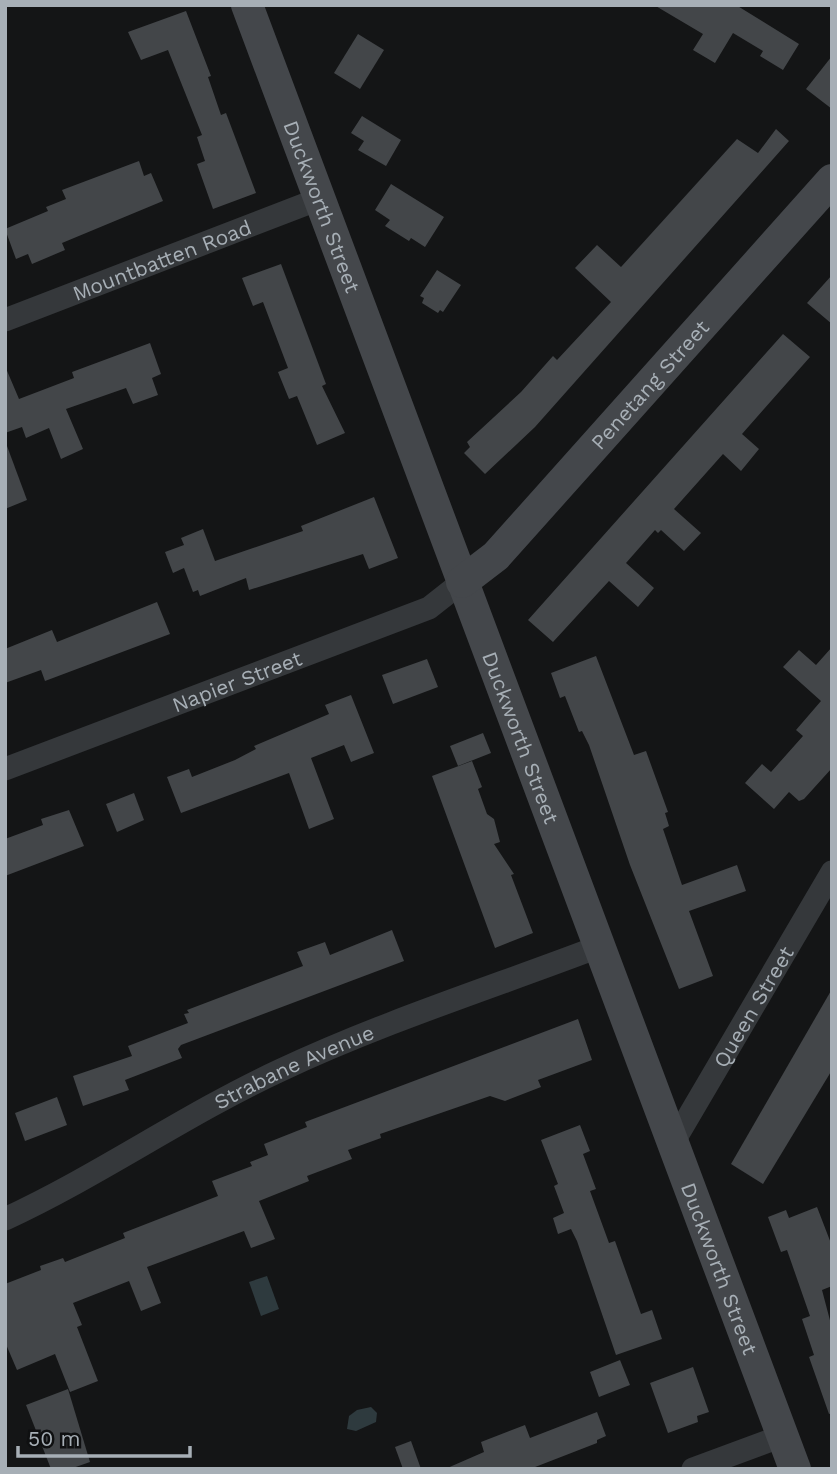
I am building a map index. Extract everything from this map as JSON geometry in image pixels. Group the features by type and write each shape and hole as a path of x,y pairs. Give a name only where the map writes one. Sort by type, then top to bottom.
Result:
{"main road":[{"name":"Duckworth Street","path":"247,5 795,1469"},
{"name":"Penetang Street","path":"462,582 496,556 832,180"}],"street":[{"name":"Mountbatten Road","path":"5,320 319,199"},
{"name":"Napier Street","path":"5,769 429,608 462,582"},
{"name":"Queen Street","path":"673,1143 832,872"},
{"name":"Strabane Avenue","path":"5,1220 59,1195 200,1112 280,1070 598,947"},
{"path":"693,1469 782,1436"}],"shaded area":[{"path":"267,1276 279,1309 261,1316 249,1282"},
{"path":"371,1407 377,1413 376,1422 356,1431 347,1429 349,1416 357,1410"}],"building":[{"path":"654,5 736,5 799,44 783,70 760,56 763,51 733,33 715,63 693,50 703,34"},
{"path":"186,11 211,76 208,77 221,115 226,113 256,193 213,209 197,164 205,161 197,137 202,135 168,50 141,60 128,32"},
{"path":"358,34 384,50 360,89 334,73"},
{"path":"832,56 832,109 806,89"},
{"path":"362,116 401,140 386,166 358,150 364,141 351,133"},
{"path":"776,129 789,141 535,427 485,474 464,453 470,447 467,442 521,392 553,356 557,360 611,302 575,268 597,245 621,267 737,139 758,153"},
{"path":"139,161 144,176 151,173 163,201 62,243 65,250 32,264 28,254 16,259 5,229 48,211 46,207 66,199 62,190"},
{"path":"391,184 444,217 425,247 411,238 409,241 385,226 390,220 375,210"},
{"path":"281,264 326,384 322,386 345,433 317,445 297,396 289,399 278,372 288,368 263,302 253,306 242,278"},
{"path":"437,270 461,285 443,312 440,310 438,313 422,303 424,298 420,296"},
{"path":"832,275 832,324 807,303"},
{"path":"783,334 810,357 742,434 759,449 741,471 723,454 674,509 701,533 684,551 661,530 658,533 655,530 626,563 654,588 638,607 609,581 553,642 528,620"},
{"path":"150,343 161,374 152,378 158,395 133,404 126,388 66,409 83,449 61,459 49,428 26,438 22,427 5,433 5,366 19,399 74,378 72,372"},
{"path":"7,446 27,500 5,509 5,447"},
{"path":"374,497 398,558 369,569 363,554 249,590 246,578 200,596 198,590 193,592 184,568 173,573 165,552 184,545 181,538 203,529 215,561 303,531 301,526"},
{"path":"157,602 170,634 45,681 41,670 5,683 5,649 52,630 57,642"},
{"path":"832,647 832,768 804,799 799,801 789,792 774,809 745,783 762,764 771,772 803,736 796,730 821,701 783,667 799,650 816,665"},
{"path":"596,656 634,755 646,751 668,812 665,813 669,826 663,829 682,885 737,865 746,891 689,911 713,976 679,989 630,865 589,745 582,731 579,732 565,696 560,698 551,673"},
{"path":"427,659 438,687 393,704 382,675"},
{"path":"351,695 374,753 351,762 344,745 311,758 334,819 309,829 289,773 181,813 167,777 189,769 192,777 235,760 256,749 254,746 329,714 325,705"},
{"path":"483,733 491,753 458,766 450,746"},
{"path":"472,761 482,787 478,789 487,814 494,819 500,842 494,844 514,874 511,875 533,933 495,948 432,776"},
{"path":"134,793 144,820 117,832 106,804"},
{"path":"69,810 84,846 5,876 5,839 43,825 41,819"},
{"path":"392,930 404,961 181,1045 178,1049 182,1058 125,1080 129,1090 83,1106 73,1076 132,1056 128,1046 188,1023 184,1014 189,1013 187,1010 303,966 297,952 325,942 330,955"},
{"path":"832,989 832,1070 763,1184 731,1164"},
{"path":"578,1019 592,1060 538,1080 541,1087 505,1101 490,1096 380,1134 381,1138 348,1150 352,1159 307,1176 309,1181 259,1201 275,1239 251,1248 244,1231 147,1267 161,1303 141,1311 129,1281 73,1303 82,1325 77,1327 98,1381 70,1392 55,1354 17,1370 5,1342 5,1284 41,1270 40,1266 63,1258 65,1262 125,1238 123,1233 218,1196 212,1181 252,1166 250,1162 268,1155 264,1144 307,1127 305,1122"},
{"path":"57,1097 67,1125 25,1141 15,1113"},
{"path":"580,1125 590,1151 583,1154 596,1189 590,1191 609,1243 615,1241 641,1314 652,1310 662,1339 616,1355 577,1241 571,1229 558,1234 553,1218 564,1213 554,1186 558,1184 541,1140"},
{"path":"817,1207 832,1246 832,1286 822,1290 832,1328 832,1413 829,1414 809,1357 814,1355 802,1319 810,1316 787,1250 781,1252 768,1217 786,1210 789,1218"},
{"path":"620,1360 630,1385 599,1397 590,1372"},
{"path":"693,1367 709,1412 697,1416 698,1422 668,1433 650,1383"},
{"path":"68,1389 90,1462 70,1469 51,1469 26,1405"},
{"path":"597,1412 606,1436 597,1440 597,1443 530,1469 445,1469 484,1452 481,1442 525,1425 530,1438"},
{"path":"411,1441 421,1469 403,1469 395,1447"}]}
